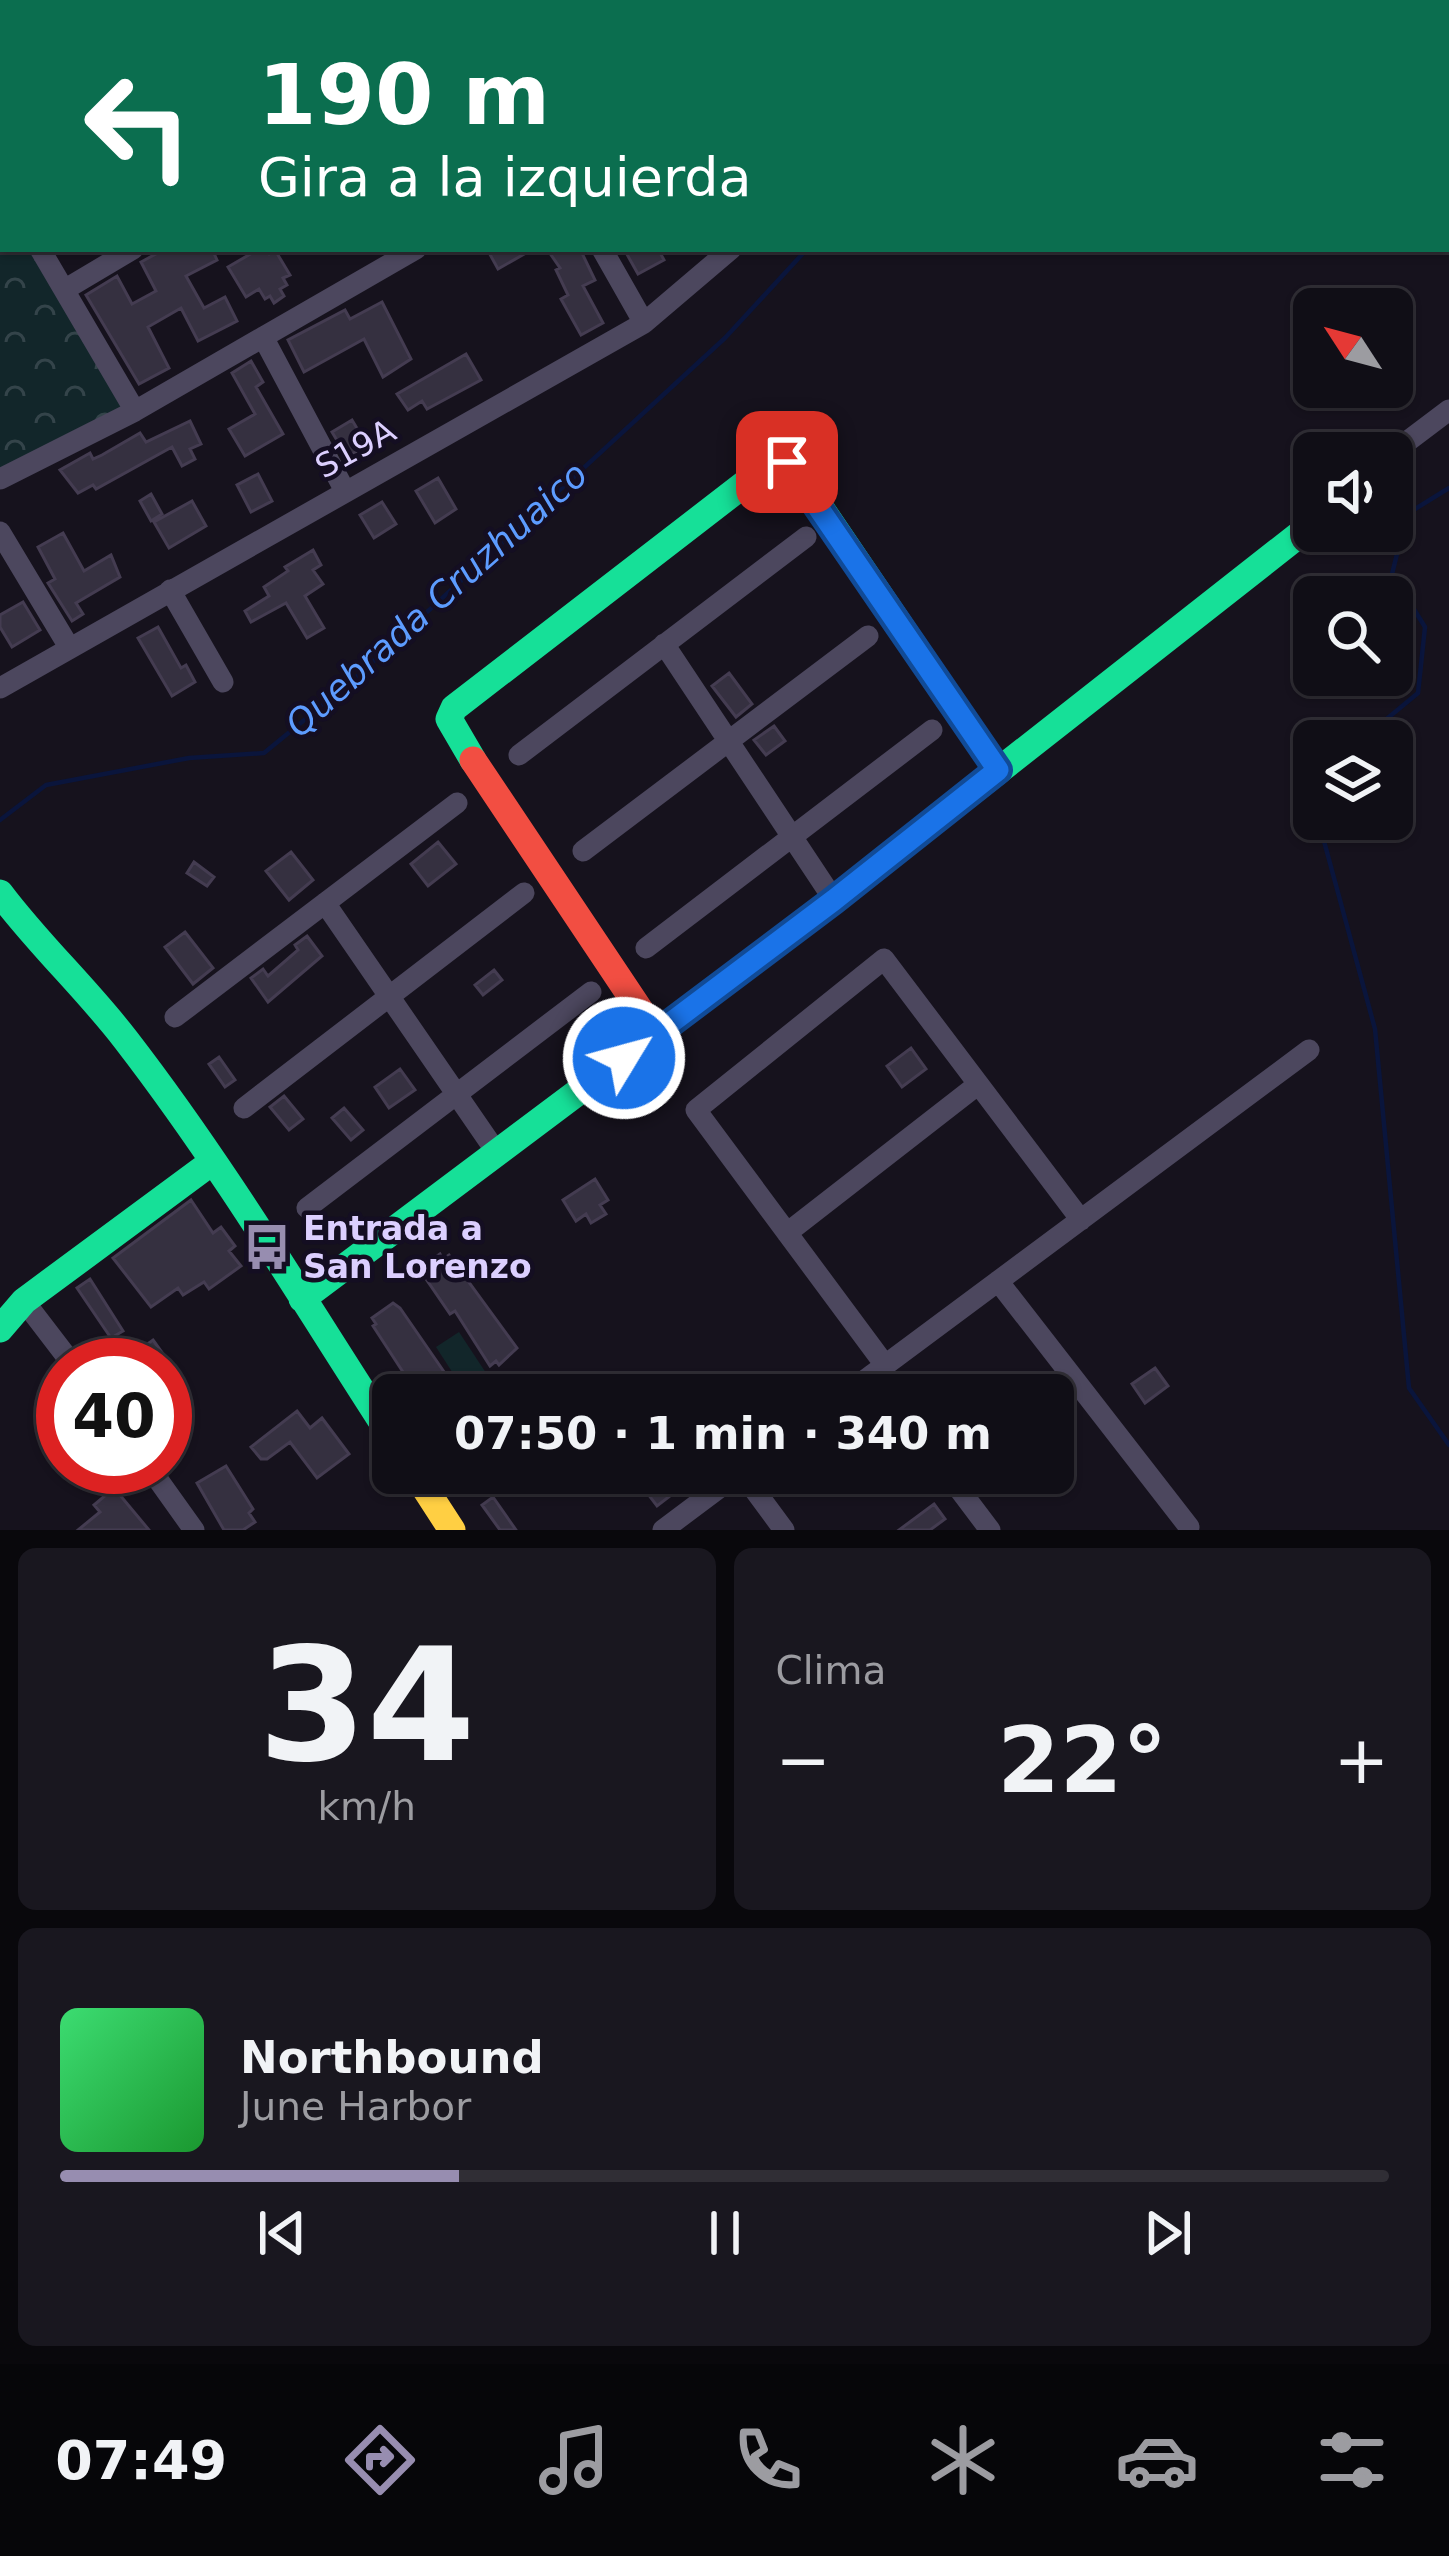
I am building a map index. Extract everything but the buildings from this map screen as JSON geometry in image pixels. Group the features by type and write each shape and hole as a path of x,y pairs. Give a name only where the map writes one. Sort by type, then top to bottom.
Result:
{"street":[{"path":"42,252 135,411"},
{"path":"64,290 128,252"},
{"path":"0,479 135,411 405,252"},
{"path":"604,252 644,323"},
{"name":"S19A","path":"0,688 644,323 727,252"},
{"path":"263,337 345,491"},
{"path":"1413,437 1449,410"},
{"path":"656,1034 450,725 454,708 472,694 782,460 793,467 998,770"},
{"path":"0,532 69,647"},
{"path":"519,755 806,537"},
{"path":"302,1299 834,900 1293,540"},
{"path":"170,590 223,682"},
{"path":"583,851 868,637"},
{"path":"664,644 834,900"},
{"path":"646,948 932,730"},
{"path":"175,1017 457,803"},
{"path":"0,892 19,920 125,1037 372,1407"},
{"path":"244,1108 524,893"},
{"path":"325,903 496,1154"},
{"path":"881,1374 787,1232 696,1110 884,958 1081,1220"},
{"path":"307,1208 592,992"},
{"path":"872,1374 1309,1050"},
{"path":"787,1232 976,1086"},
{"path":"0,1329 24,1301 212,1162"},
{"path":"998,1281 1189,1527"},
{"path":"24,1301 52,1338"},
{"path":"168,1494 194,1530"},
{"path":"429,1494 452,1530"},
{"path":"663,1530 712,1494"},
{"path":"757,1494 784,1530"},
{"path":"963,1494 990,1530"}],"green space":[{"path":"0,252 42,252 135,411 0,479"},
{"path":"459,1332 487,1374 453,1374 436,1347"}],"waterway":[{"name":"Quebrada Cruzhuaico","path":"0,820 46,785 189,758 264,753 352,681 725,338 804,252"},
{"path":"1385,720 1418,693 1425,627 1392,574 1407,514 1449,488"},
{"path":"1324,840 1375,1029 1409,1388 1449,1445"}],"traffic: fast":[{"path":"473,760 449,719 454,708 769,465 782,460 793,467 998,770"},
{"path":"302,1299 834,900 1293,539"},
{"path":"0,893 162,1088 372,1406"},
{"path":"0,1329 24,1301 212,1162"}],"traffic: slow":[{"path":"429,1494 452,1530"}],"traffic: jam":[{"path":"473,760 656,1034"}],"place":[{"name":"Entrada a San Lorenzo","path":"267,1247"}],"route":[{"path":"624,1058 998,770 787,462"}]}
